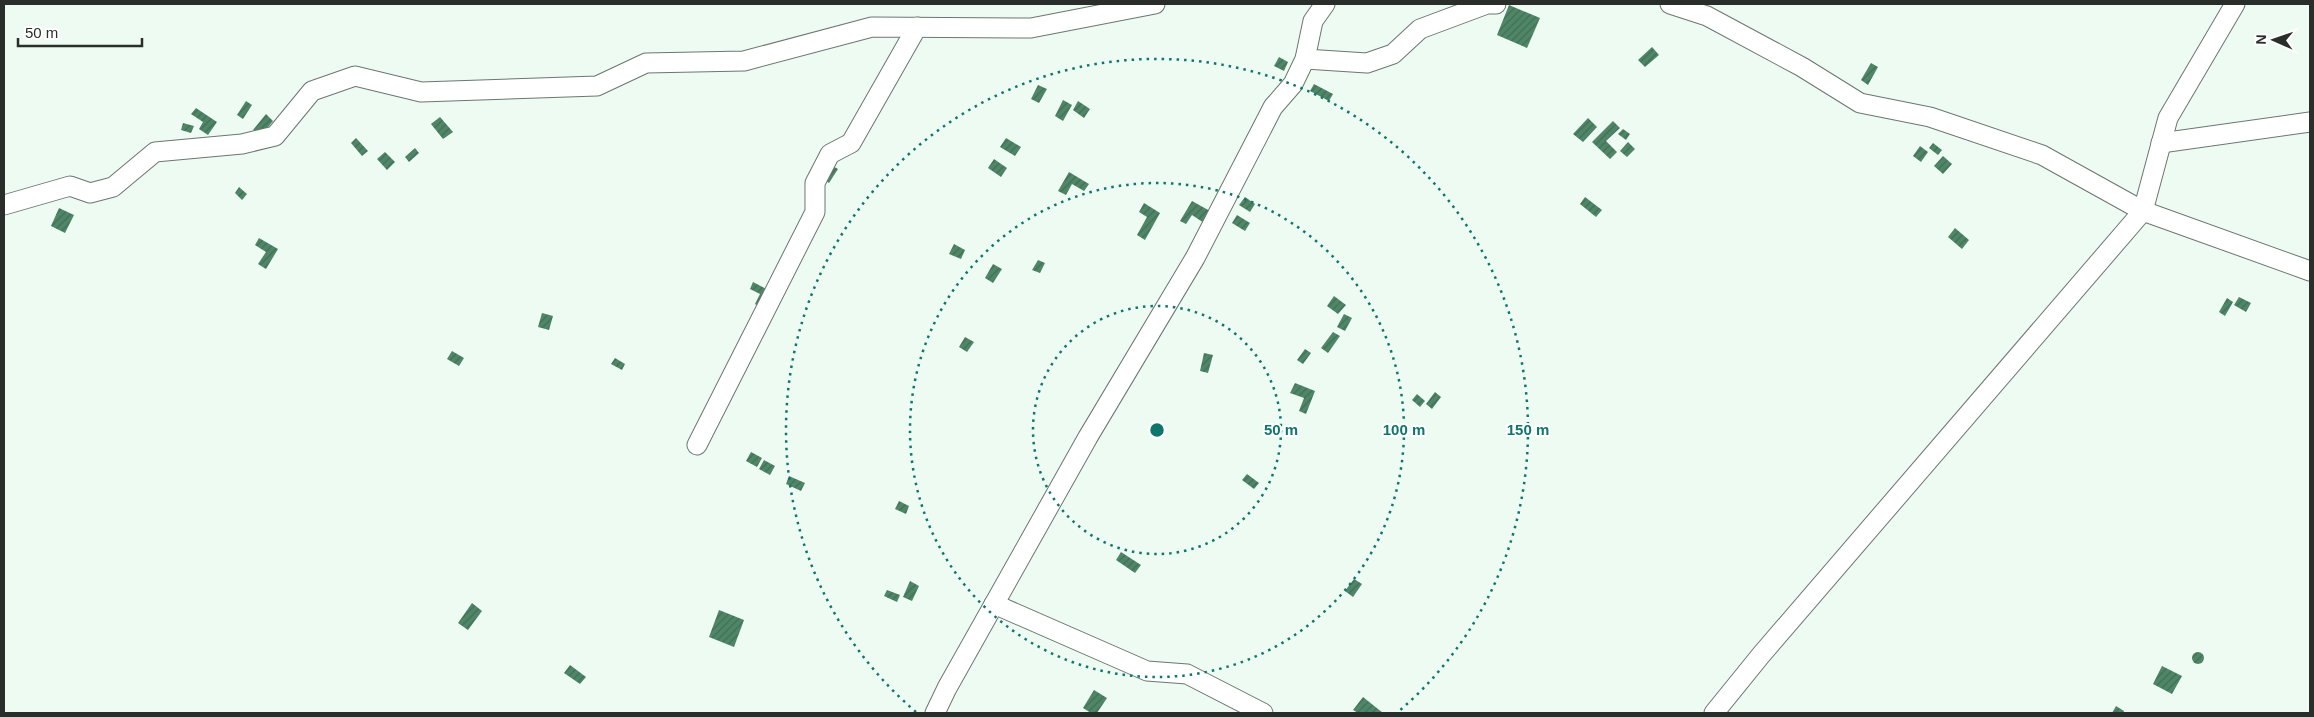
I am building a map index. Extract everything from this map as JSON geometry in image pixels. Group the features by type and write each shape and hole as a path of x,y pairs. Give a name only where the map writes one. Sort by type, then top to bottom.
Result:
{"street":[{"path":"4,205 70,186 90,193 113,187 155,152 242,144 275,136 312,91 355,76 420,92 597,86 646,63 744,61 872,27 1031,28 1155,4"},
{"path":"936,713 994,604 1088,437 1196,258 1273,107 1293,84 1305,59 1313,21 1325,4"},
{"path":"1305,59 1367,63 1393,54 1420,29 1487,4 1496,4"},
{"path":"1670,4 1707,16 1802,67 1860,103 1930,117 2042,155 2143,211 2310,272"},
{"path":"1714,713 1761,655 2143,211 2168,118 2235,4"},
{"path":"697,445 815,212 815,183 830,154 851,142 917,27"},
{"path":"2161,143 2310,122"},
{"path":"994,604 1147,671 1188,674 1263,713"}],"building":[{"path":"1509,5 1540,18 1527,48 1497,35"},
{"path":"1652,47 1659,55 1645,67 1638,60"},
{"path":"1279,57 1288,62 1284,71 1274,66"},
{"path":"1871,63 1878,67 1868,85 1861,80"},
{"path":"1314,84 1333,94 1329,101 1310,91"},
{"path":"1038,85 1047,89 1039,103 1031,99"},
{"path":"1063,100 1072,105 1063,121 1055,116"},
{"path":"246,101 252,105 243,119 237,115"},
{"path":"1078,101 1090,109 1084,118 1073,110"},
{"path":"196,108 217,122 208,135 199,129 203,122 191,114"},
{"path":"266,114 273,121 261,136 253,130"},
{"path":"440,117 453,132 443,139 431,124"},
{"path":"1588,118 1597,127 1583,142 1573,134"},
{"path":"1613,121 1620,128 1606,141 1617,152 1610,159 1592,142"},
{"path":"183,123 194,126 191,133 181,130"},
{"path":"1623,129 1630,134 1626,140 1618,134"},
{"path":"356,138 368,151 362,156 351,143"},
{"path":"1006,138 1021,147 1015,156 1000,147"},
{"path":"1628,142 1635,149 1627,157 1620,151"},
{"path":"1933,143 1942,150 1938,155 1929,148"},
{"path":"1920,146 1928,152 1921,162 1913,156"},
{"path":"415,148 419,153 409,162 405,157"},
{"path":"385,152 395,162 387,170 377,159"},
{"path":"1943,156 1952,164 1943,174 1934,166"},
{"path":"994,159 1007,168 1001,177 988,168"},
{"path":"829,164 838,169 829,183 821,178"},
{"path":"1069,172 1089,184 1084,191 1072,184 1066,195 1058,191"},
{"path":"239,187 247,194 242,200 235,193"},
{"path":"1245,197 1255,204 1250,212 1239,205"},
{"path":"1585,197 1602,210 1596,217 1580,204"},
{"path":"1192,201 1210,211 1204,223 1192,215 1186,224 1180,221"},
{"path":"1144,203 1160,213 1145,240 1137,235 1147,217 1139,212"},
{"path":"59,208 74,215 65,233 51,226"},
{"path":"1237,215 1250,223 1245,231 1232,223"},
{"path":"1955,228 1969,240 1962,249 1948,237"},
{"path":"259,238 278,249 266,269 258,264 266,252 255,245"},
{"path":"954,244 965,250 961,259 949,254"},
{"path":"1038,260 1045,263 1040,273 1032,270"},
{"path":"993,264 1002,269 993,283 985,278"},
{"path":"753,282 770,291 761,308 755,304 760,294 750,289"},
{"path":"1334,296 1346,305 1338,314 1327,306"},
{"path":"2239,297 2251,303 2246,312 2234,305"},
{"path":"2227,298 2233,302 2225,316 2219,312"},
{"path":"542,313 553,316 549,330 538,327"},
{"path":"1344,314 1352,318 1345,331 1337,327"},
{"path":"1333,332 1340,336 1328,353 1321,348"},
{"path":"965,337 974,342 967,352 959,347"},
{"path":"1305,349 1311,353 1303,364 1297,360"},
{"path":"452,351 464,358 459,366 447,359"},
{"path":"1204,353 1213,355 1208,373 1200,371"},
{"path":"615,358 625,364 622,370 611,364"},
{"path":"1295,383 1315,391 1306,414 1299,411 1304,398 1290,393"},
{"path":"1435,392 1441,397 1432,409 1426,404"},
{"path":"1417,394 1425,401 1420,407 1412,400"},
{"path":"751,452 762,458 757,467 746,461"},
{"path":"764,460 775,466 770,475 759,469"},
{"path":"1247,474 1259,483 1254,489 1242,480"},
{"path":"789,476 805,483 801,491 786,484"},
{"path":"899,501 909,506 906,514 895,509"},
{"path":"1121,552 1141,565 1135,573 1116,560"},
{"path":"1354,579 1362,584 1353,597 1345,591"},
{"path":"910,581 919,586 912,601 903,597"},
{"path":"887,590 900,595 897,602 884,596"},
{"path":"472,603 482,611 468,630 458,623"},
{"path":"719,610 744,620 734,647 709,637"},
{"path":"2198,652 2204,658 2198,664 2192,658"},
{"path":"570,665 586,677 580,684 564,673"},
{"path":"2162,666 2182,676 2172,694 2153,684"},
{"path":"1094,690 1107,698 1097,713 1091,713 1083,708"},
{"path":"1363,697 1383,713 1358,713 1353,710"},
{"path":"2116,706 2124,711 2123,713 2112,713"}]}
